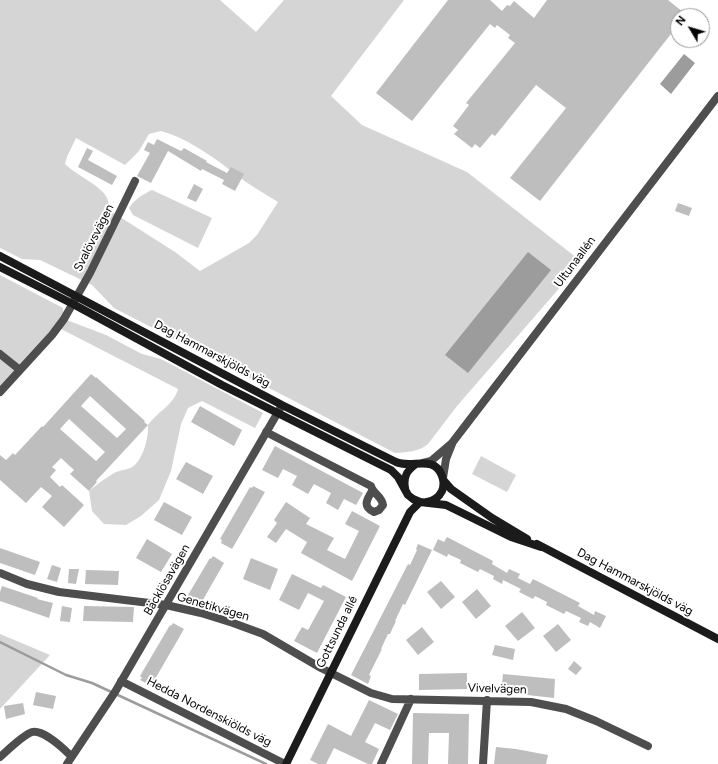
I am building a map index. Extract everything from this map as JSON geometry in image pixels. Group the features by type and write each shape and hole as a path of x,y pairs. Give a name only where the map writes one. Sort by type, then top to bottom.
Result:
{"main road":[{"name":"Dag Hammarskjölds väg","path":"0,256 77,296 391,470 398,477 413,499 422,502 446,505 511,537 541,547"},
{"name":"Dag Hammarskjölds väg","path":"0,267 222,384 401,464 430,464 435,466 440,471 451,489 492,518 541,547 718,639"},
{"path":"410,512 404,482 406,473 411,468 420,464"},
{"path":"422,502 431,501 437,498 441,492 444,479"},
{"name":"Gottsunda allé","path":"285,764 410,512 422,502"}],"street":[{"name":"Ultunaallén","path":"420,464 431,461 452,443 718,96"},
{"name":"Svalövsvägen","path":"72,304 90,273 135,181"},
{"path":"0,392 60,326 72,304"},
{"path":"0,354 20,370"},
{"name":"Bäcklösavägen","path":"67,764 114,694 280,409"},
{"path":"266,432 371,486 372,491"},
{"name":"Ultunaallén","path":"444,479 446,459 452,443"},
{"name":"Genetikvägen","path":"0,573 27,584 59,592 166,605 201,613 263,634 340,677"},
{"name":"Vivelvägen","path":"340,677 372,693 392,699 531,702 566,709 596,720 648,746"},
{"name":"Hedda Nordenskiölds väg","path":"121,681 285,764"},
{"path":"381,764 411,699"},
{"path":"483,764 487,700"},
{"path":"0,757 18,741 32,732 40,733 59,744 71,756"}],"shaded area":[{"path":"0,0 220,0 256,32 284,0 404,0 331,96 362,125 467,172 582,262 457,406 428,444 417,450 395,453 114,308 92,285 40,260 22,259 0,248","holes":["161,131 205,152 246,182 278,202 257,235 249,243 200,271 175,252 109,210 107,198 100,189 65,164 76,138 125,165 139,151 149,134"]},
{"path":"684,54 695,63 671,94 660,84"},
{"path":"152,190 212,218 198,248 133,215 129,208 131,205"},
{"path":"528,252 551,270 468,373 445,355"},
{"path":"0,275 63,308 64,319 106,335 142,354 161,359 263,413 255,428 202,401 188,408 181,424 171,471 159,500 141,516 126,525 104,524 92,511 89,491 114,473 130,468 136,464 144,448 148,425 173,400 178,389 63,330 59,326 0,392"},
{"path":"481,456 516,475 507,492 472,474"},
{"path":"0,634 50,655 0,709"}],"building":[{"path":"448,0 490,0 502,11 507,5 510,6 514,1 534,18 547,0 668,0 678,8 670,8 670,35 540,201 510,178 566,108 536,85 495,136 492,134 480,148 475,144 472,148 454,134 458,130 453,126 469,105 466,103 515,43 508,38 510,35 497,25 495,28 490,24 412,121 376,93"},
{"path":"157,139 181,151 184,148 227,173 231,167 244,174 235,191 222,184 224,180 202,169 201,171 168,151 151,183 137,176 150,153 144,150 148,142 154,145"},
{"path":"87,148 93,151 88,160 117,176 112,185 78,167"},
{"path":"194,184 203,189 196,202 187,198"},
{"path":"678,203 692,208 689,216 675,211"},
{"path":"91,374 148,425 96,481 97,482 89,491 70,474 74,470 61,458 52,467 56,470 50,477 60,487 62,485 84,505 64,527 42,507 52,496 41,487 26,503 0,480 0,455 6,460 13,453 15,455 42,426 43,427","holes":["90,396 126,429 117,438 81,406","69,419 105,452 96,461 60,429"]},
{"path":"200,406 242,430 234,446 191,422"},
{"path":"275,446 363,493 356,505 344,499 338,510 326,503 331,493 314,484 308,494 292,485 297,476 283,469 278,478 262,470"},
{"path":"186,462 213,476 203,494 176,479"},
{"path":"253,486 265,492 232,549 221,543 222,540 220,539 250,487 252,488"},
{"path":"164,502 192,517 182,535 154,520"},
{"path":"286,502 310,518 306,524 334,538 327,550 345,559 359,531 345,524 352,511 380,526 352,581 301,553 307,542 286,529 276,543 267,537 277,523 274,520"},
{"path":"447,537 493,561 492,564 507,573 509,569 520,574 518,578 530,584 533,579 580,603 578,606 594,615 595,611 606,616 600,628 590,622 588,626 579,622 581,618 566,611 564,614 546,605 547,602 535,596 533,599 519,592 521,589 503,580 502,584 493,579 494,576 480,569 478,572 460,563 461,560 448,554 447,557 433,550 438,539 444,542"},
{"path":"147,539 172,554 161,572 136,558"},
{"path":"418,544 432,550 405,605 403,604 390,634 388,634 369,675 371,676 368,684 351,675 408,564 410,565 417,550"},
{"path":"0,548 40,562 35,575 0,563"},
{"path":"213,556 224,563 200,605 189,598 190,597 188,595 210,558 211,559"},
{"path":"251,558 278,569 270,590 243,579"},
{"path":"52,565 61,568 57,582 47,579"},
{"path":"69,569 79,569 76,584 68,583"},
{"path":"86,570 119,571 118,585 85,584"},
{"path":"292,574 321,588 323,585 346,597 317,653 294,641 302,627 308,630 324,601 308,593 299,610 279,600"},
{"path":"441,581 455,597 441,609 427,592"},
{"path":"2,586 38,598 37,599 53,603 49,618 0,601"},
{"path":"477,589 491,606 476,619 462,602"},
{"path":"62,606 72,608 70,622 60,621"},
{"path":"84,606 134,607 133,622 83,621"},
{"path":"522,612 535,628 518,641 505,626"},
{"path":"173,623 184,629 151,686 140,680 142,678 140,676 170,625 171,626"},
{"path":"558,624 571,640 556,652 543,636"},
{"path":"422,627 434,642 418,655 406,640"},
{"path":"495,645 515,649 513,660 492,655"},
{"path":"574,661 582,668 576,675 568,669"},
{"path":"467,673 467,689 419,690 419,674"},
{"path":"503,674 555,679 554,698 501,692"},
{"path":"36,692 56,696 53,709 33,705"},
{"path":"369,700 398,714 390,730 375,723 365,742 379,749 372,764 368,764 334,748 326,764 318,764 310,760 328,724 351,736"},
{"path":"23,703 25,714 6,719 4,706"},
{"path":"413,713 469,714 468,764 448,764 449,733 429,733 428,764 412,764"},
{"path":"496,747 548,755 546,764 494,764"}],"waterway":[{"path":"0,642 66,675 92,683 266,764"}]}
